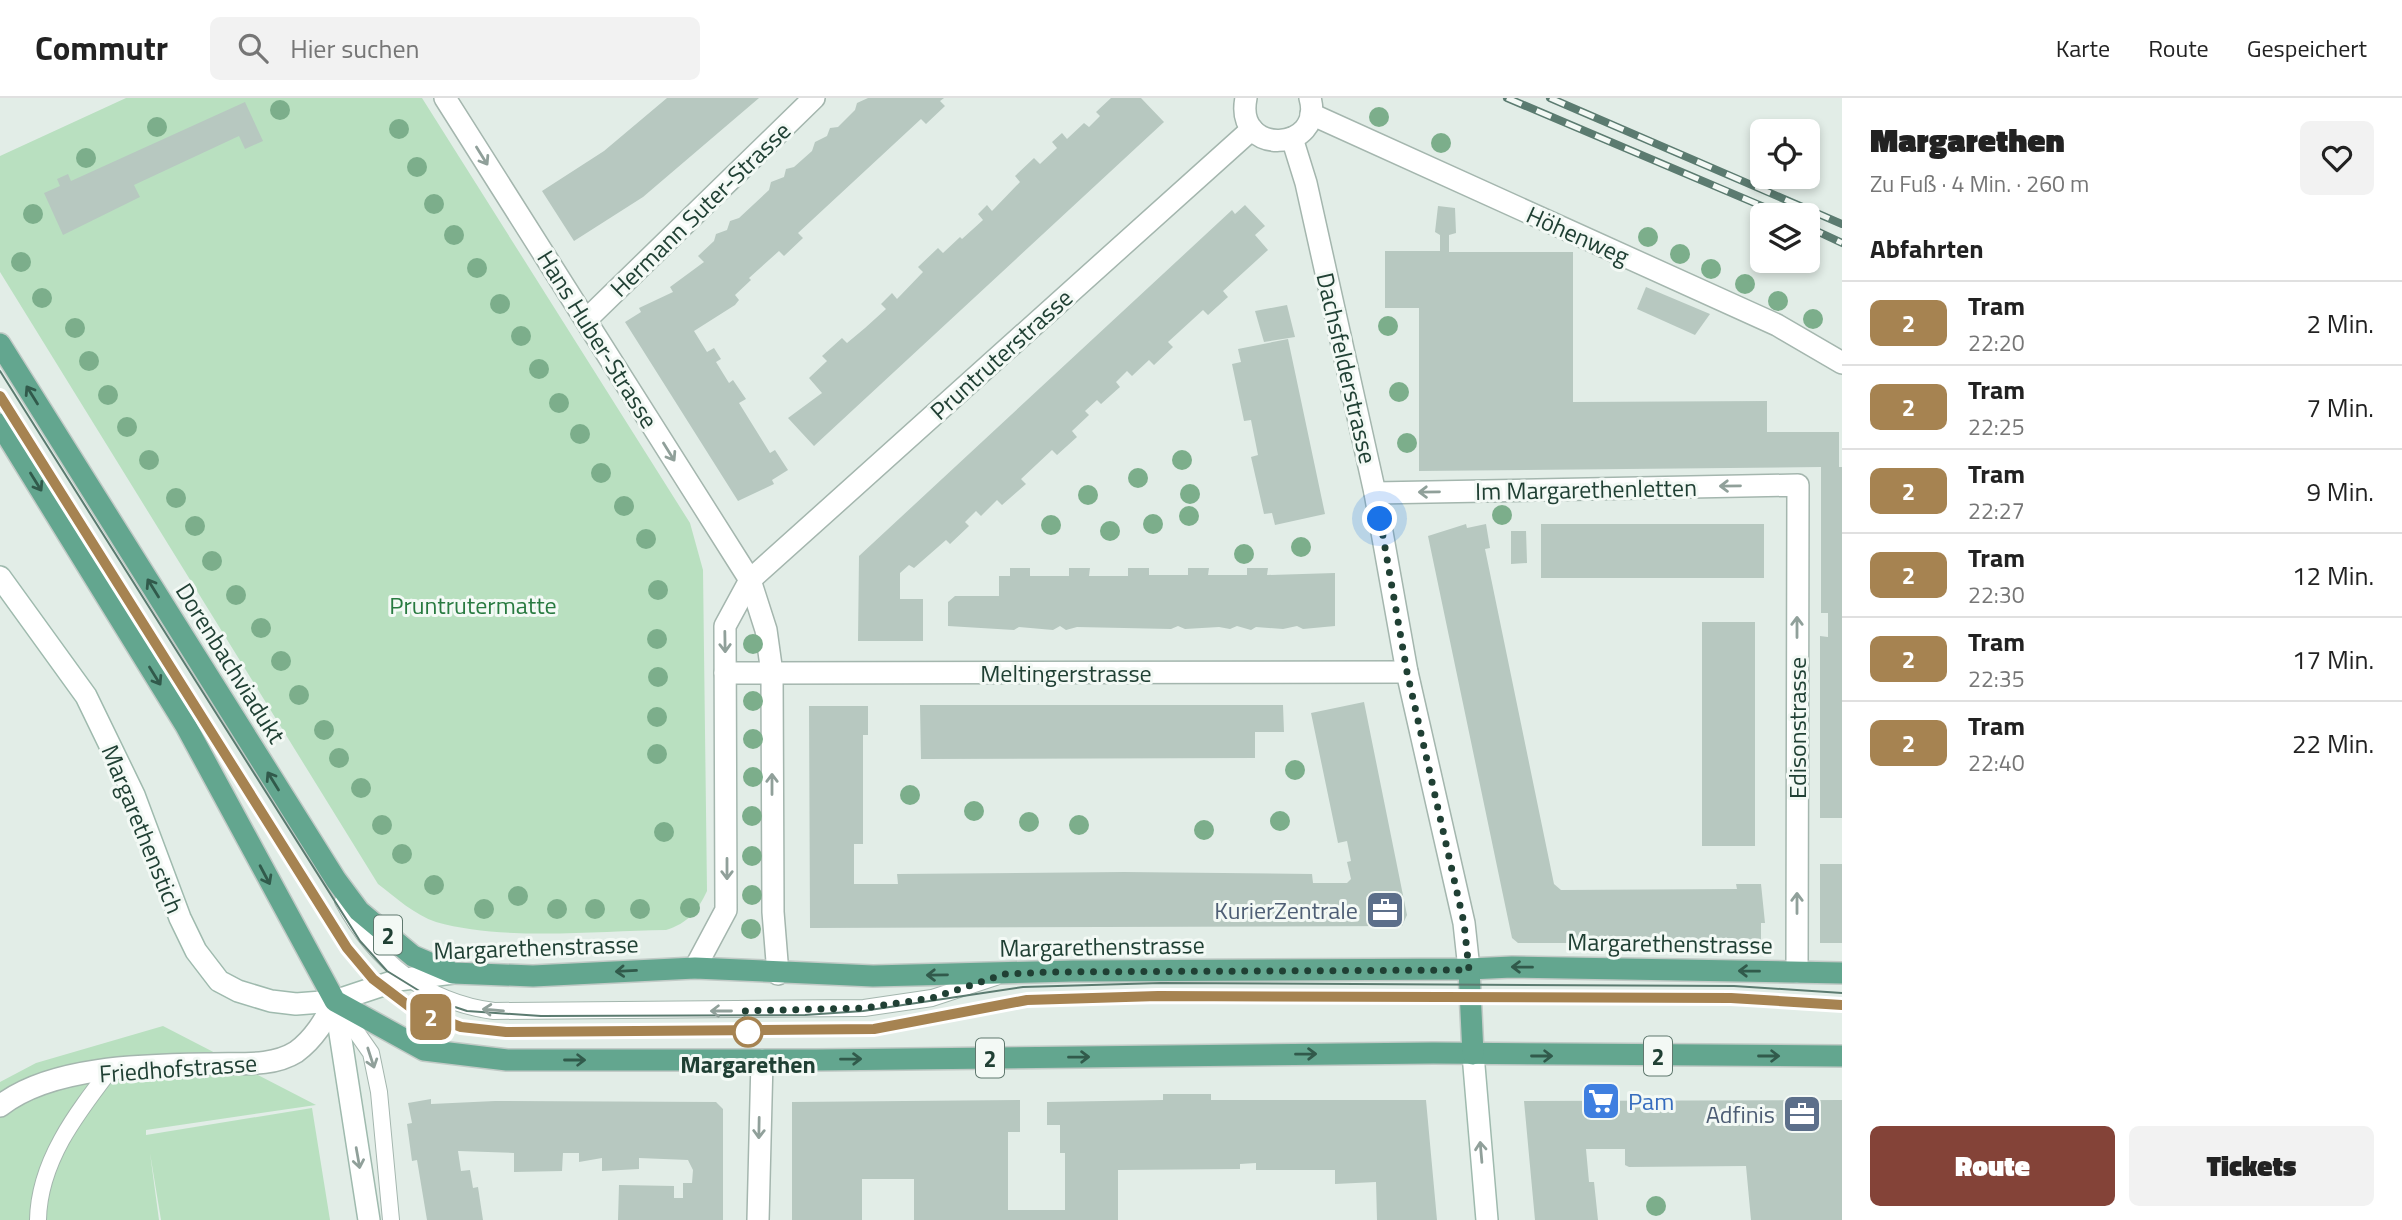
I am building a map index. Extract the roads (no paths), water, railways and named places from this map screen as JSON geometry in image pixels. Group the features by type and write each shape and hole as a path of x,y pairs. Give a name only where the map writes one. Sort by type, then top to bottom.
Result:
{"main road":[{"name":"Dorenbachviadukt","path":"0,344 336,880 359,911 414,956 453,973"},
{"path":"0,424 186,726 335,1001"},
{"name":"Margarethenstrasse","path":"453,973 533,975 695,968 778,974 1005,974 1073,971 1469,970 1512,967 1842,973"},
{"path":"1469,970 1473,1054"},
{"name":"2","path":"335,1001 424,1051 507,1060 1473,1054 1842,1056"}],"street":[{"name":"Hans Huber-Strasse","path":"445,98 750,580"},
{"name":"Hermann Suter-Strasse","path":"586,320 814,98"},
{"path":"1246,98 1245,111 1252,129 1270,141 1292,138 1304,129 1311,106"},
{"name":"Höhenweg","path":"1311,106 1777,325 1842,363"},
{"name":"Pruntruterstrasse","path":"695,968 726,910 724,626 750,580 1252,129"},
{"name":"Dachsfelderstrasse","path":"1292,138 1306,183 1375,493 1407,672 1464,923 1469,970"},
{"name":"Im Margarethenletten","path":"1375,493 1798,485"},
{"name":"Edisonstrasse","path":"1797,972 1798,485"},
{"name":"Margarethenstich","path":"0,577 86,696 134,795 195,951 219,981 238,991 296,1004 335,1001"},
{"path":"750,580 766,631 772,673 773,912 778,974"},
{"name":"Meltingerstrasse","path":"725,673 1407,672"},
{"name":"Margarethenstrasse","path":"335,1001 406,979 453,973"},
{"path":"335,1001 369,1220"},
{"name":"Friedhofstrasse","path":"0,1106 47,1081 110,1070 171,1064 272,1062 296,1052 319,1030 335,1001"},
{"path":"1473,1054 1487,1220"},
{"path":"758,1220 762,1060"}],"lane":[{"path":"336,880 341,899 357,927 406,979 458,1004 494,1011 769,1011 864,1008 932,998 1005,974"},
{"path":"335,1001 371,1053 379,1092 391,1220"},
{"path":"38,1220 38,1199 58,1145 110,1070"}],"tram line":[{"path":"0,371 360,941 387,971 434,1000 467,1011 541,1016 805,1015 863,1011 1023,987 1161,983 1734,986 1842,993"},
{"path":"0,396 347,948 373,979 410,1007 461,1027 506,1032 874,1029 1027,1000 1158,996 1731,998 1842,1005"},
{"name":"2","path":"0,396 347,948 373,979 394,997 443,1022 461,1027 506,1032 874,1029 1027,1000 1158,996 1731,998 1842,1005"}],"railway":[{"path":"1507,98 1755,203"},
{"path":"1550,98 1842,224"},
{"path":"1820,233 1842,243"}],"place":[{"name":"KurierZentrale","path":"1385,910"},
{"name":"Margarethen","path":"748,1032"},
{"name":"Pam","path":"1601,1101"},
{"name":"Adfinis","path":"1802,1114"}],"park label":[{"name":"Pruntrutermatte","path":"473,605"}]}
